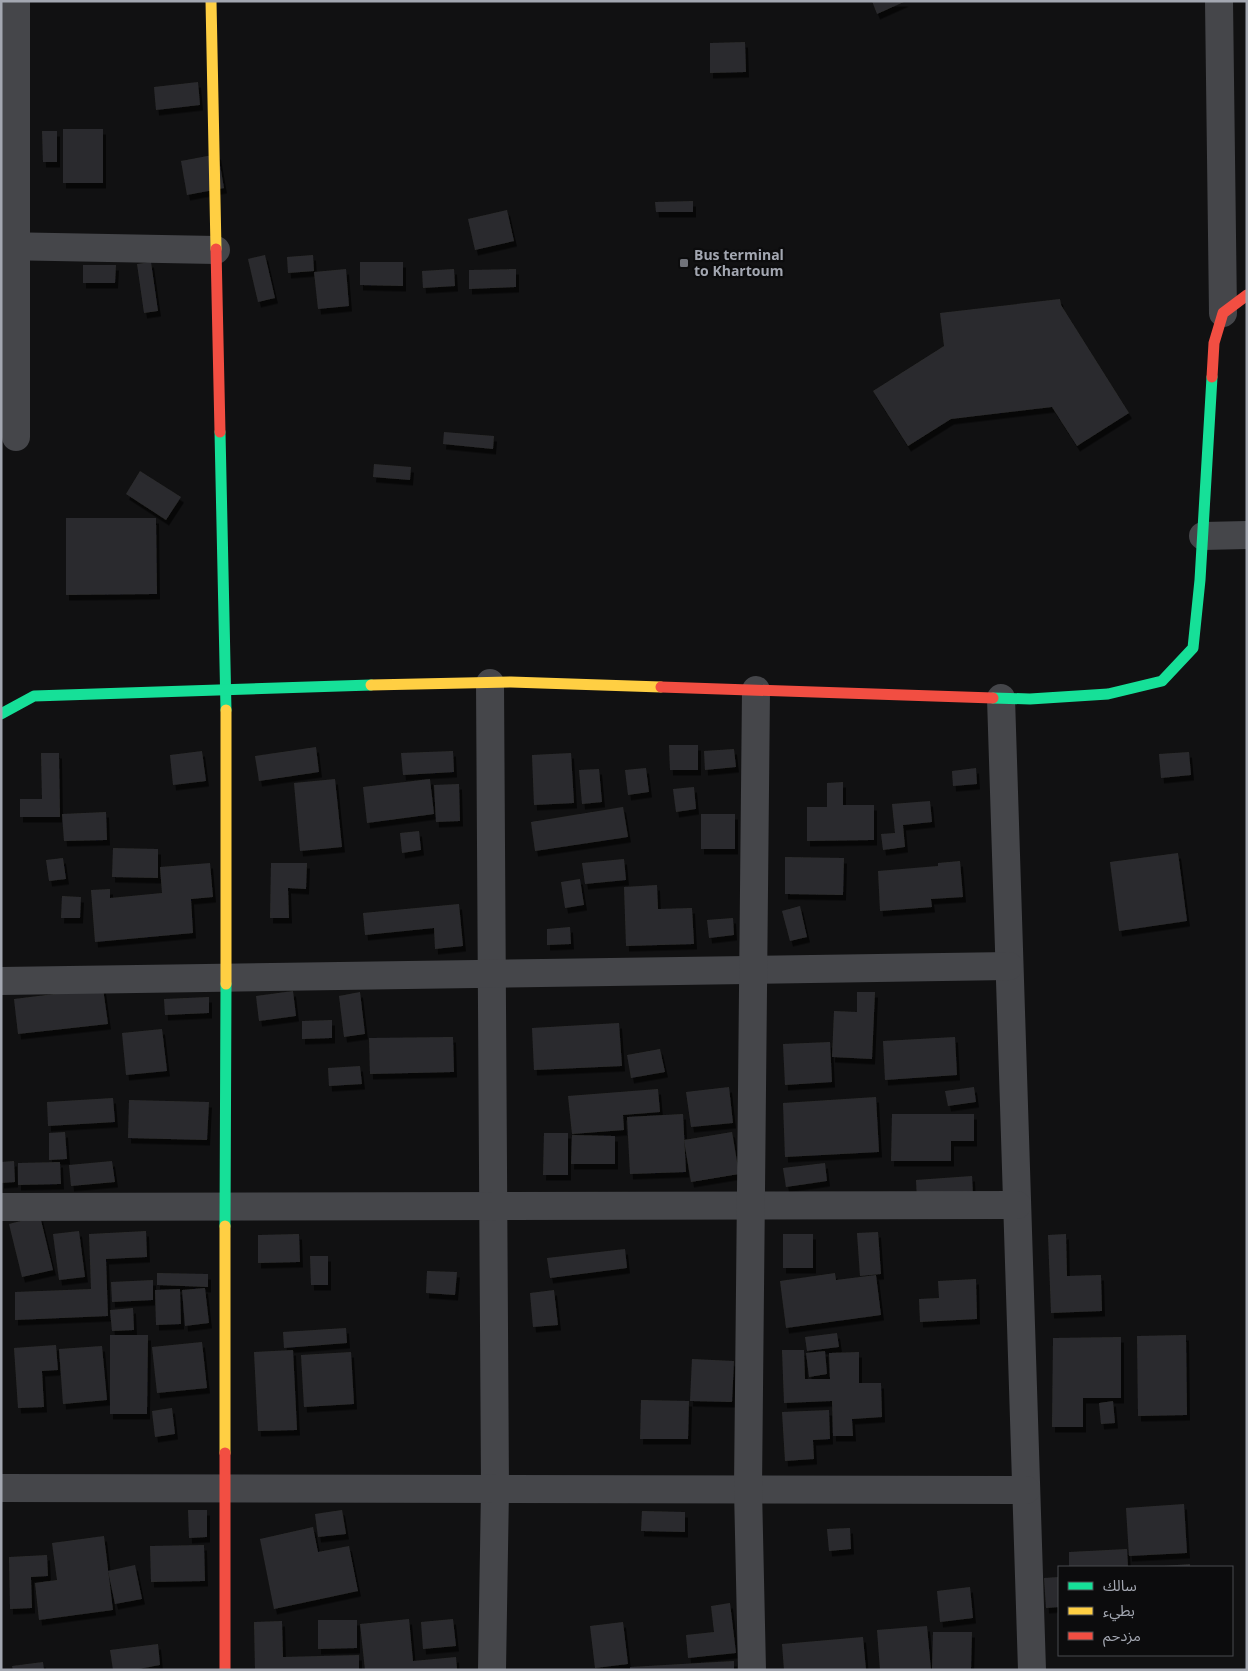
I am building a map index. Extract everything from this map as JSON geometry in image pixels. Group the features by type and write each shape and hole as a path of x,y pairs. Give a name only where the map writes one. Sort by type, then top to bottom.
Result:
{"street":[{"path":"16,1 9,246 16,437"},
{"path":"211,1 226,689 225,1670"},
{"path":"1,714 34,696 226,689 490,683 1001,698 1108,694 1162,681 1192,648 1203,536 1214,344 1223,312 1219,1"},
{"path":"9,246 216,250"},
{"path":"1223,312 1247,295"},
{"path":"1203,536 1247,535"},
{"path":"490,683 495,1489 492,1670"},
{"path":"752,1670 748,1489 756,690"},
{"path":"1001,698 1032,1670"},
{"path":"1,980 1010,966"},
{"path":"1,1207 1017,1205"},
{"path":"1,1488 1026,1490"}],"building":[{"path":"872,1 906,1 877,14"},
{"path":"745,42 746,72 710,73 710,43"},
{"path":"198,82 200,105 156,110 154,87"},
{"path":"63,129 103,129 103,183 63,183"},
{"path":"42,131 57,131 57,162 43,162"},
{"path":"218,154 224,188 187,195 181,161"},
{"path":"693,201 693,212 656,212 655,202"},
{"path":"507,210 514,241 475,250 468,219"},
{"path":"265,255 275,298 258,302 248,259"},
{"path":"313,255 314,271 288,273 287,257"},
{"path":"151,262 158,311 144,313 137,264"},
{"path":"360,262 403,262 403,286 360,285"},
{"path":"83,265 116,265 115,283 83,283"},
{"path":"346,269 349,306 318,309 314,272"},
{"path":"454,269 455,286 423,288 422,271"},
{"path":"516,269 516,287 469,289 469,270"},
{"path":"1060,299 1061,305 1129,413 1077,446 1052,407 951,419 908,446 873,391 944,346 940,313"},
{"path":"444,432 494,436 493,449 443,444"},
{"path":"374,464 411,467 410,480 373,477"},
{"path":"140,471 181,497 166,520 126,494"},
{"path":"66,518 156,518 157,594 66,595"},
{"path":"669,745 698,745 698,770 670,770"},
{"path":"316,747 319,772 259,781 255,756"},
{"path":"734,749 736,767 705,770 704,751"},
{"path":"202,751 206,781 173,785 170,755"},
{"path":"453,751 454,772 403,775 401,753"},
{"path":"1189,752 1191,775 1161,778 1159,754"},
{"path":"41,753 59,753 60,817 20,817 20,799 42,799"},
{"path":"571,753 574,803 534,805 532,755"},
{"path":"646,768 649,792 628,795 625,770"},
{"path":"976,768 977,784 953,786 952,771"},
{"path":"599,769 602,802 582,804 579,770"},
{"path":"335,779 342,847 300,851 294,783"},
{"path":"430,779 434,814 367,823 363,787"},
{"path":"843,782 843,805 874,805 874,840 807,841 807,807 827,807 827,783"},
{"path":"459,784 460,821 436,822 434,785"},
{"path":"694,787 696,809 676,812 673,789"},
{"path":"930,801 932,822 903,825 905,847 883,850 881,834 895,833 892,804"},
{"path":"623,807 628,837 535,851 531,822"},
{"path":"106,812 107,840 64,841 62,814"},
{"path":"701,814 735,814 735,849 701,849"},
{"path":"419,831 421,850 402,853 400,833"},
{"path":"113,848 158,849 158,878 112,877"},
{"path":"1178,853 1187,921 1119,931 1110,862"},
{"path":"785,857 844,858 843,895 785,894"},
{"path":"63,858 66,879 49,881 46,860"},
{"path":"624,859 626,880 585,884 582,863"},
{"path":"960,861 963,897 931,899 932,907 880,911 878,871 938,866 938,863"},
{"path":"210,863 213,897 191,899 193,933 95,942 91,890 110,889 110,898 162,893 160,867"},
{"path":"271,863 307,863 306,889 288,888 289,918 270,918"},
{"path":"580,879 584,905 565,908 561,882"},
{"path":"657,885 658,909 692,908 694,944 626,946 624,887"},
{"path":"62,896 81,897 80,918 61,918"},
{"path":"459,904 463,946 435,949 434,928 365,935 363,913"},
{"path":"800,906 807,937 790,941 782,911"},
{"path":"733,918 734,935 709,938 707,920"},
{"path":"570,927 571,944 547,945 547,929"},
{"path":"103,988 108,1024 18,1034 14,999"},
{"path":"293,991 296,1016 259,1021 256,996"},
{"path":"360,992 365,1034 344,1037 339,996"},
{"path":"857,992 875,992 872,1059 832,1057 834,1011 857,1012"},
{"path":"209,997 209,1013 165,1015 164,999"},
{"path":"332,1020 332,1038 302,1039 302,1021"},
{"path":"619,1023 622,1066 534,1070 532,1028"},
{"path":"162,1029 167,1071 126,1075 122,1033"},
{"path":"453,1037 454,1072 370,1074 369,1038"},
{"path":"955,1037 957,1075 885,1080 883,1041"},
{"path":"830,1042 832,1082 785,1085 783,1044"},
{"path":"660,1049 665,1072 631,1078 627,1055"},
{"path":"360,1066 362,1084 329,1086 328,1068"},
{"path":"729,1087 733,1123 691,1127 686,1092"},
{"path":"974,1087 976,1102 948,1106 945,1091"},
{"path":"658,1089 660,1112 623,1115 624,1130 572,1134 568,1096"},
{"path":"876,1097 879,1152 785,1157 783,1103"},
{"path":"113,1098 115,1122 48,1126 47,1102"},
{"path":"129,1100 209,1102 207,1140 128,1138"},
{"path":"683,1114 686,1172 630,1174 627,1117"},
{"path":"892,1114 974,1114 974,1141 951,1141 951,1161 891,1161"},
{"path":"65,1132 67,1159 49,1160 49,1133"},
{"path":"732,1132 739,1174 691,1182 684,1140"},
{"path":"544,1133 568,1133 568,1175 543,1175"},
{"path":"572,1135 615,1136 615,1164 571,1164"},
{"path":"14,1161 15,1182 1,1183 1,1162"},
{"path":"112,1161 115,1182 71,1186 69,1165"},
{"path":"60,1162 61,1184 18,1185 18,1163"},
{"path":"825,1163 827,1181 786,1187 783,1168"},
{"path":"972,1176 973,1196 917,1200 916,1180"},
{"path":"40,1216 53,1270 22,1277 9,1224"},
{"path":"79,1231 85,1277 59,1280 53,1234"},
{"path":"146,1231 147,1257 106,1259 108,1316 15,1320 15,1292 91,1289 89,1234"},
{"path":"878,1232 881,1274 860,1276 857,1233"},
{"path":"299,1234 300,1262 258,1263 258,1235"},
{"path":"783,1234 813,1234 813,1268 783,1268"},
{"path":"1066,1234 1067,1276 1101,1275 1102,1311 1051,1313 1048,1235"},
{"path":"625,1249 627,1268 550,1278 547,1258"},
{"path":"310,1256 328,1256 328,1285 311,1285"},
{"path":"427,1271 457,1272 455,1295 426,1293"},
{"path":"157,1273 208,1274 208,1287 157,1285"},
{"path":"835,1273 836,1280 876,1275 881,1315 786,1328 780,1281"},
{"path":"976,1279 977,1319 920,1322 919,1299 939,1298 938,1281"},
{"path":"153,1280 153,1300 112,1302 111,1282"},
{"path":"205,1288 209,1323 185,1326 182,1290"},
{"path":"180,1289 181,1324 156,1325 155,1290"},
{"path":"554,1290 558,1325 533,1327 530,1293"},
{"path":"133,1308 134,1330 112,1331 110,1310"},
{"path":"346,1328 347,1343 284,1348 283,1332"},
{"path":"837,1333 839,1347 807,1351 805,1337"},
{"path":"110,1335 148,1335 147,1414 110,1414"},
{"path":"1186,1335 1187,1415 1138,1416 1137,1336"},
{"path":"1121,1337 1121,1398 1083,1398 1083,1427 1052,1427 1053,1338"},
{"path":"202,1342 207,1388 157,1393 152,1347"},
{"path":"56,1345 58,1370 42,1371 44,1407 18,1408 14,1348"},
{"path":"102,1346 107,1400 63,1404 59,1349"},
{"path":"293,1350 297,1430 258,1431 254,1352"},
{"path":"782,1350 804,1350 805,1379 830,1379 829,1353 859,1352 859,1383 881,1383 882,1417 852,1419 853,1436 833,1436 832,1401 784,1403"},
{"path":"825,1351 827,1374 809,1377 806,1353"},
{"path":"351,1352 354,1404 304,1407 301,1355"},
{"path":"692,1359 734,1361 732,1402 690,1401"},
{"path":"641,1400 689,1401 688,1439 640,1439"},
{"path":"1113,1401 1115,1423 1101,1424 1099,1403"},
{"path":"172,1408 175,1434 155,1437 152,1411"},
{"path":"829,1410 830,1439 813,1440 814,1459 785,1461 782,1412"},
{"path":"1184,1504 1187,1553 1129,1556 1126,1508"},
{"path":"188,1510 207,1510 207,1537 189,1538"},
{"path":"342,1510 346,1534 318,1537 315,1514"},
{"path":"642,1511 685,1512 685,1532 641,1531"},
{"path":"313,1527 318,1552 349,1546 358,1591 274,1609 260,1539"},
{"path":"850,1528 851,1549 829,1551 827,1529"},
{"path":"104,1536 113,1610 39,1620 35,1583 57,1580 52,1543"},
{"path":"204,1545 205,1581 151,1582 150,1546"},
{"path":"1127,1549 1128,1566 1069,1566 1069,1552"},
{"path":"47,1555 48,1576 31,1577 32,1608 10,1609 9,1557"},
{"path":"1190,1564 1190,1566 1164,1566"},
{"path":"135,1565 142,1599 115,1604 108,1571"},
{"path":"1058,1577 1058,1607 1046,1608 1044,1578"},
{"path":"970,1587 973,1618 940,1622 937,1591"},
{"path":"730,1603 736,1653 688,1658 686,1635 714,1632 711,1606"},
{"path":"409,1619 413,1661 456,1657 457,1670 365,1670 360,1624"},
{"path":"453,1619 456,1646 423,1649 421,1622"},
{"path":"318,1620 357,1620 357,1648 318,1649"},
{"path":"282,1621 283,1657 359,1655 359,1670 255,1670 254,1622"},
{"path":"623,1622 628,1664 595,1668 590,1626"},
{"path":"927,1626 931,1670 880,1670 877,1630"},
{"path":"933,1632 972,1632 971,1670 932,1669"},
{"path":"863,1637 866,1670 784,1670 782,1644"},
{"path":"158,1644 160,1665 133,1670 113,1670 110,1650"},
{"path":"734,1661 734,1670 630,1670 630,1667"},
{"path":"43,1662 44,1670 13,1670 12,1666"}],"traffic: fast":[{"path":"993,698 1030,699 1108,694 1162,681 1193,648 1200,580 1212,377"},
{"path":"220,432 226,710"},
{"path":"1,714 34,696 371,685"},
{"path":"225,1226 226,984"}],"traffic: slow":[{"path":"211,1 216,249"},
{"path":"371,685 511,682 661,687"},
{"path":"226,710 226,984"},
{"path":"225,1226 225,1453"}],"traffic: jam":[{"path":"216,249 220,432"},
{"path":"1212,377 1214,343 1223,313 1247,295"},
{"path":"661,687 993,698"},
{"path":"225,1453 225,1670"}],"place":[{"name":"Bus terminal to Khartoum","path":"684,263"}]}
